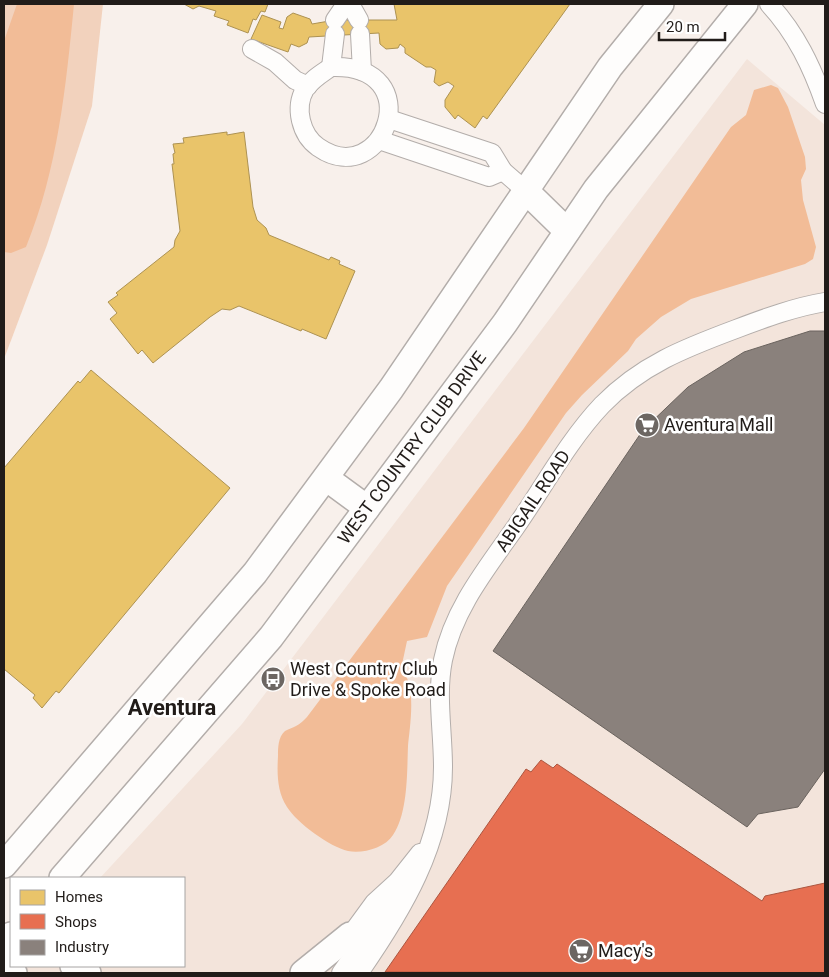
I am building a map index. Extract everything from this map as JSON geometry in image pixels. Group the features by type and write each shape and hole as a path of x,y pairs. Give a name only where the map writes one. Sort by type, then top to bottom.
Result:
{"street":[{"path":"331,67 335,27 346,4"},
{"path":"350,4 360,27 362,71"},
{"path":"4,865 255,573 392,389 610,68 661,4"},
{"name":"WEST COUNTRY CLUB DRIVE","path":"63,877 256,655 506,323 567,230 632,142 745,4"},
{"path":"769,4 794,34 808,61 825,104"},
{"path":"252,49 275,62 295,80 308,86"},
{"path":"331,67 354,68 362,71 378,82 386,94 389,119 383,136 374,146 360,154 345,157 330,154 316,146 306,135 301,121 300,106 308,86 314,79 331,67"},
{"path":"389,119 492,153 502,171 567,230"},
{"path":"379,140 489,177 502,171"},
{"name":"ABIGAIL ROAD","path":"359,973 411,892 438,819 443,768 441,688 443,661 452,631 460,612 474,589 576,437 603,405 648,368 668,356 755,322 825,302"},
{"path":"326,478 367,508"},
{"name":"ABIGAIL ROAD","path":"322,973 374,903 397,882 430,841"},
{"name":"ABIGAIL ROAD","path":"342,973 382,916 397,882"},
{"path":"303,973 350,935"},
{"path":"4,963 14,973"},
{"path":"75,967 88,973"}],"shaded area":[{"path":"4,4 103,4 92,106 47,245 4,359"},
{"path":"17,4 74,4 64,96 46,188 26,247 11,253 4,252 4,41"},
{"name":"Aventura Mall","path":"747,59 825,125 825,973 13,973 19,967 185,967 185,877 101,877 242,724"},
{"path":"771,85 778,88 788,107 805,157 806,169 801,180 803,200 816,247 813,259 805,264 691,299 661,317 636,339 628,351 566,413 447,586 427,637 407,641 401,669 406,676 411,694 407,780 402,815 393,835 379,847 360,852 341,849 323,840 298,820 287,807 281,795 278,776 278,746 281,736 285,731 307,717 524,428 731,127 746,115 754,90"}],"building: Homes":[{"path":"184,4 268,4 265,12 261,11 256,20 253,19 248,33 227,25 229,21 214,16 216,11 199,6 193,9"},
{"path":"394,4 570,4 487,119 483,116 475,128 458,115 455,119 445,107 445,100 454,86 448,82 439,86 434,82 436,70 426,67 405,53 405,48 400,44 398,48 386,49 380,44 379,33 309,37 307,43 299,47 291,44 288,52 251,39 262,15 281,22 279,28 283,29 287,17 293,13 310,19 312,24 335,20 397,20"},
{"path":"227,132 227,135 244,132 253,207 257,220 266,228 269,235 329,260 331,257 340,261 339,264 355,271 326,339 239,306 230,310 222,309 153,363 142,350 138,354 110,319 117,313 108,302 118,295 116,293 174,247 175,240 180,231 172,164 174,164 173,154 175,153 173,144 184,143 183,138"},
{"path":"91,370 230,488 59,693 56,691 42,708 33,698 35,695 4,669 4,468 78,381 80,383"}],"building: Shops":[{"path":"541,760 553,768 557,764 762,901 765,896 825,883 825,973 385,972 526,769 531,772"}],"building: Industry":[{"path":"810,331 825,331 825,769 798,807 758,814 747,827 493,651 643,430 688,387 744,352"}],"place":[{"name":"Aventura Mall","path":"647,425"},
{"name":"West Country Club Drive & Spoke Road","path":"273,679"},
{"name":"Macy's","path":"581,951"}],"district":[{"name":"Aventura","path":"172,707"}]}
